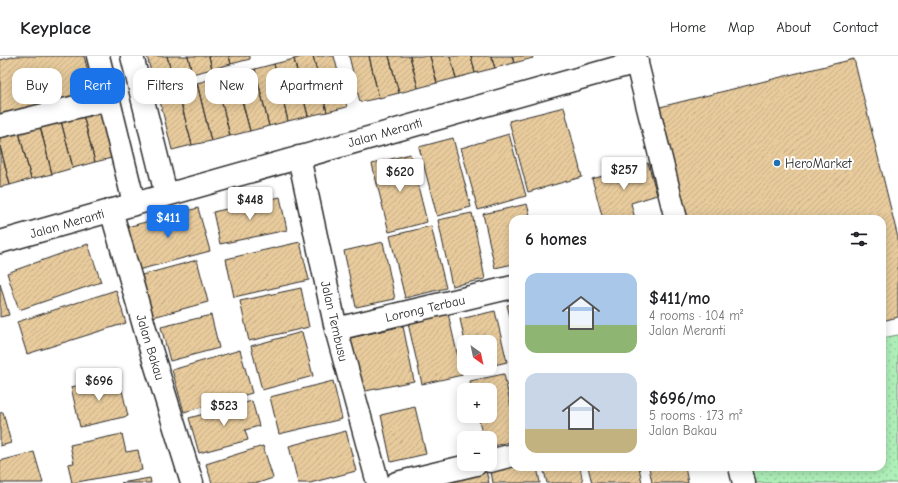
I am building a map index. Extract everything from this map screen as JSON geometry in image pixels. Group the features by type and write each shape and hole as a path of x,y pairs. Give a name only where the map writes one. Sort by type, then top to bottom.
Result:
{"street":[{"path":"98,56 101,68"},
{"path":"132,56 166,194"},
{"name":"Jalan Meranti","path":"0,242 636,59 675,215"},
{"path":"0,126 88,104"},
{"path":"109,104 134,203"},
{"name":"Jalan Tembusu","path":"299,157 336,329 378,483"},
{"name":"Jalan Bakau","path":"111,210 151,350 192,483"},
{"name":"Lorong Terbau","path":"336,329 509,288"},
{"path":"497,459 509,456"},
{"path":"397,483 457,469"},
{"path":"741,471 744,483"}],"green space":[{"path":"898,335 898,483 752,483 749,471 886,471 886,337"}],"building":[{"path":"16,56 84,56 87,68 70,68 70,97 62,99 62,68 12,68 12,104 40,104 0,114 0,60"},
{"path":"147,56 167,56 170,68 150,68"},
{"path":"167,56 188,56 191,68 170,68"},
{"path":"188,56 209,56 212,68 205,68 205,71 197,73 197,68 191,68"},
{"path":"209,56 229,56 231,64 212,68"},
{"path":"229,56 250,56 250,59 231,64"},
{"path":"305,56 313,56 316,68 296,68 294,59"},
{"path":"313,56 334,56 337,68 316,68"},
{"path":"349,56 369,56 379,98 360,102 357,89 357,68 352,68"},
{"path":"369,56 389,56 399,93 379,98"},
{"path":"389,56 410,56 418,88 399,93"},
{"path":"410,56 430,56 437,83 418,88"},
{"path":"430,56 450,56 456,78 437,83"},
{"path":"450,56 471,56 475,73 456,78"},
{"path":"471,56 491,56 495,68 475,73"},
{"path":"491,56 512,56 514,63 495,68"},
{"path":"512,56 532,56 533,58 514,63"},
{"path":"294,59 296,68 275,68 274,64"},
{"name":"HeroMarket","path":"854,59 898,238 898,317 886,320 886,215 686,215 660,107"},
{"path":"274,64 275,68 266,68 266,104 284,104 288,121 269,126 258,81 258,68"},
{"path":"205,81 205,104 222,104 230,136 211,141 197,83"},
{"path":"258,81 269,126 250,131 243,104 258,104"},
{"path":"197,83 211,141 192,145 181,104 197,104"},
{"path":"161,104 181,104 192,145 172,150"},
{"path":"222,104 243,104 250,131 230,136"},
{"path":"284,104 305,104 308,116 288,121"},
{"path":"305,104 325,104 327,112 308,116"},
{"path":"325,104 346,104 347,107 327,112"},
{"path":"564,107 582,177 528,192 509,121"},
{"path":"104,110 116,157 95,162 83,115"},
{"path":"83,115 95,162 73,168 61,121"},
{"path":"61,121 73,168 52,174 40,126"},
{"path":"40,126 52,174 31,179 19,132"},
{"path":"19,132 31,179 10,185 0,146 0,137"},
{"path":"509,134 526,196 478,210 461,148"},
{"path":"453,138 471,207 437,216 419,147"},
{"path":"0,146 10,185 0,187"},
{"path":"410,154 427,222 389,232 372,164"},
{"path":"648,163 657,195 631,203 634,215 602,215 592,179"},
{"path":"280,197 287,230 220,244 213,212"},
{"path":"527,204 530,215 509,215 509,265 495,268 483,214"},
{"path":"198,208 210,251 138,270 127,227"},
{"path":"472,213 485,279 452,286 438,220"},
{"path":"431,226 446,288 405,298 390,236"},
{"path":"300,242 309,280 234,297 226,259"},
{"path":"383,242 395,299 356,307 344,251"},
{"path":"88,244 101,282 19,310 7,273"},
{"path":"197,260 208,302 153,317 142,275"},
{"path":"0,284 9,315 0,317"},
{"path":"301,288 309,327 249,341 240,301"},
{"path":"116,290 126,323 27,354 17,322"},
{"path":"447,309 457,353 457,375 462,375 422,384 407,319"},
{"path":"495,311 507,362 497,364 497,335 463,335 460,319"},
{"path":"211,315 219,348 170,361 161,327"},
{"path":"403,326 414,381 361,392 350,338"},
{"path":"302,332 313,376 262,390 251,346"},
{"path":"240,350 252,393 184,412 172,370"},
{"path":"504,374 509,398 509,442 497,445 497,431 481,431 480,423 497,423 497,383 470,383 470,381"},
{"path":"119,377 128,416 80,427 71,387"},
{"path":"333,381 342,419 279,434 270,397"},
{"path":"252,401 259,426 245,430 248,440 199,453 189,418"},
{"path":"415,407 426,454 391,462 381,415"},
{"path":"3,412 11,443 0,446 0,413"},
{"path":"346,431 356,471 310,483 298,483 289,446"},
{"path":"122,434 126,452 138,450 142,470 72,483 68,464 74,463 70,445"},
{"path":"263,446 273,478 258,483 212,483 206,464"},
{"path":"34,452 43,483 0,483 0,461"},
{"path":"509,468 509,471 538,471 540,483 493,483 491,471"},
{"path":"486,471 489,483 443,483 443,480"},
{"path":"544,471 581,471 583,483 547,483"},
{"path":"589,471 640,471 642,483 592,483"},
{"path":"650,471 686,471 688,483 652,483"},
{"path":"150,478 151,483 121,483"}],"place":[{"name":"HeroMarket","path":"777,163"}]}
